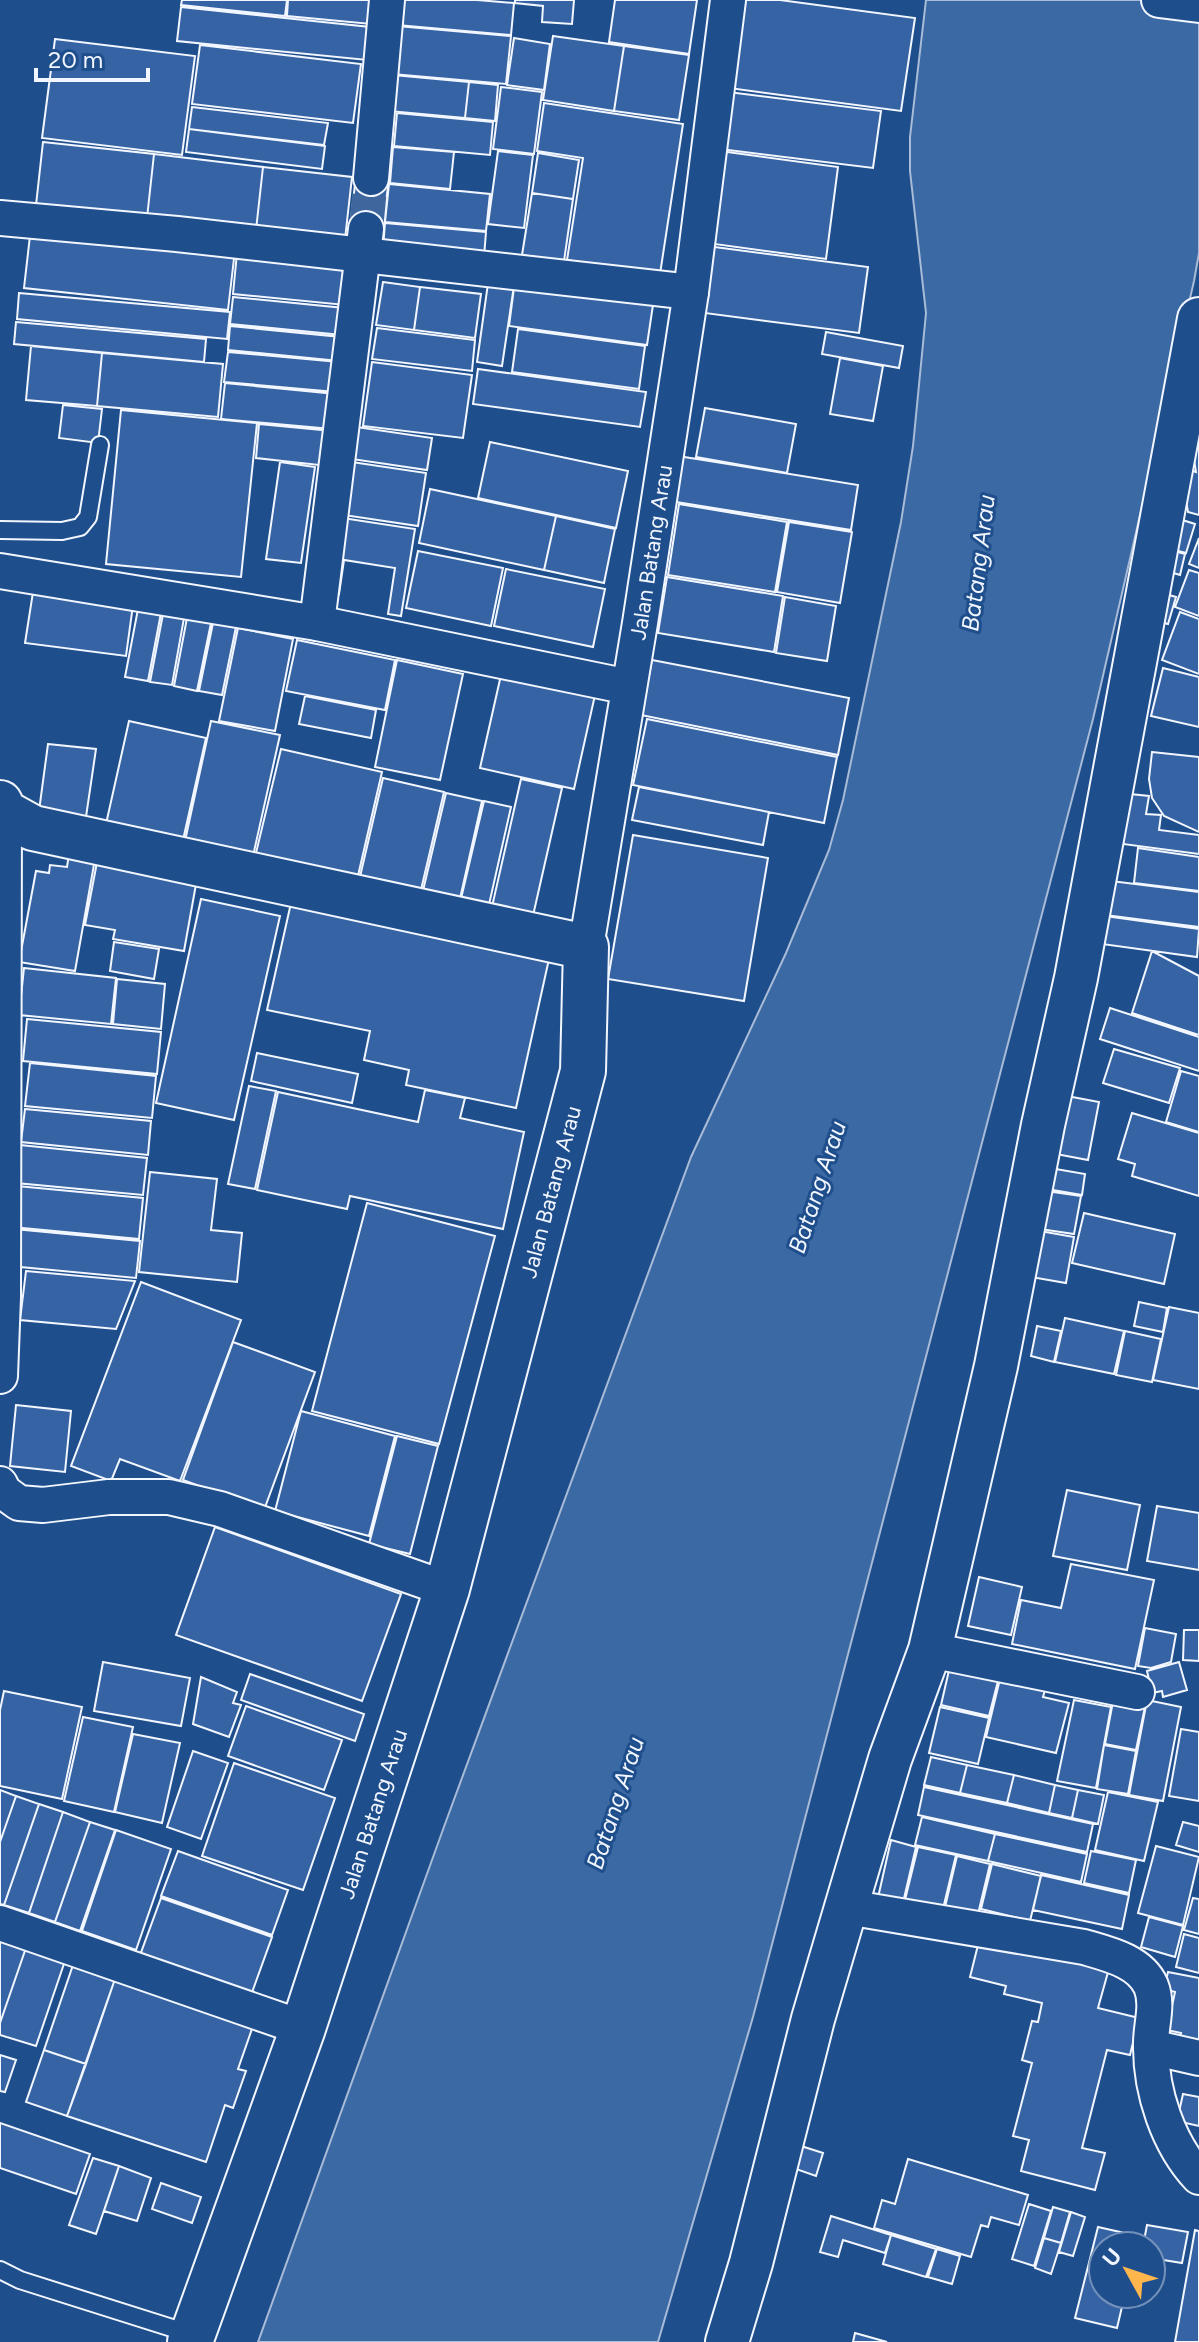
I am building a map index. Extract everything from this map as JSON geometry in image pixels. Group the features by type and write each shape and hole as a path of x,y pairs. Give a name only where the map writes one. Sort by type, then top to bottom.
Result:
{"main road":[{"path":"1,809 33,828 586,947"},
{"name":"Jalan Batang Arau","path":"192,2338 303,2028 447,1589 583,1071 586,947"}],"street":[{"path":"371,178 387,0"},
{"name":"Jalan Batang Arau","path":"586,947 691,292 728,0"},
{"path":"1159,0 1199,5"},
{"path":"0,218 177,234 365,242 691,292"},
{"path":"317,623 365,242"},
{"path":"727,2342 751,2263 813,2019 890,1759 930,1650 996,1366 1043,1125 1076,978 1199,319"},
{"path":"0,571 317,623 629,687"},
{"path":"0,1376 3,1297 1,809"},
{"path":"0,1484 4,1492 19,1503 43,1505 109,1497 169,1497 220,1509 447,1589"},
{"path":"930,1650 1137,1692"},
{"path":"847,1907 1084,1947 1117,1956 1137,1969 1150,1984 1155,2003 1151,2047 1157,2096 1178,2149 1199,2177"},
{"path":"0,1923 303,2028"},
{"path":"1151,2047 1199,2058"}],"lane":[{"path":"0,530 62,531 80,527 88,517 100,445"},
{"path":"0,2270 20,2280 192,2338"}],"water":[{"name":"Batang Arau","path":"926,0 1199,0 1199,253 1093,719 753,2017 658,2342 258,2342 691,1157 786,953 829,850 843,800 901,522 913,446 926,313 910,171 910,137"}],"building":[{"path":"182,0 287,0 285,16 181,5"},
{"path":"288,0 374,0 371,24 287,16"},
{"path":"399,0 514,3 511,35 397,25"},
{"path":"515,0 574,0 572,24 542,22 543,6 515,3"},
{"path":"615,0 697,0 689,54 609,42"},
{"path":"741,0 780,0 915,18 901,111 729,88"},
{"path":"181,7 370,27 367,60 177,41"},
{"path":"397,26 511,36 506,84 392,74"},
{"path":"553,36 624,46 614,111 543,100"},
{"path":"514,38 550,44 544,90 507,85"},
{"path":"55,39 195,56 182,155 42,138"},
{"path":"200,45 361,64 353,123 192,104"},
{"path":"624,46 689,55 679,120 614,111"},
{"path":"393,75 469,82 465,118 389,111"},
{"path":"469,82 498,85 495,121 465,118"},
{"path":"501,87 542,92 534,154 493,149"},
{"path":"728,92 881,111 873,168 720,149"},
{"path":"544,103 683,124 660,274 567,260 583,158 537,151"},
{"path":"192,107 328,123 324,145 189,129"},
{"path":"397,113 493,122 490,155 394,146"},
{"path":"189,129 325,146 322,169 186,152"},
{"path":"43,142 154,154 147,218 36,205"},
{"path":"393,147 454,152 450,189 390,183"},
{"path":"498,151 533,155 524,228 488,224"},
{"path":"720,151 838,167 826,259 707,243"},
{"path":"538,153 579,160 573,199 532,193"},
{"path":"154,154 263,167 256,230 147,218"},
{"path":"263,167 352,177 345,239 256,230"},
{"path":"356,176 389,180 382,230 350,227"},
{"path":"389,184 490,194 486,231 385,222"},
{"path":"532,193 573,199 564,261 522,255"},
{"path":"385,223 486,232 484,257 383,248"},
{"path":"31,227 235,250 228,310 24,288"},
{"path":"707,246 868,267 859,333 697,312"},
{"path":"237,253 349,263 345,305 233,294"},
{"path":"489,276 515,279 502,366 477,362"},
{"path":"515,280 654,298 647,345 509,326"},
{"path":"383,282 420,287 414,330 376,325"},
{"path":"420,287 481,294 475,338 414,330"},
{"path":"19,293 230,312 227,339 17,319"},
{"path":"233,297 344,308 342,335 230,324"},
{"path":"16,322 206,339 204,362 14,344"},
{"path":"230,326 341,337 339,361 228,350"},
{"path":"377,328 475,340 472,371 372,359"},
{"path":"518,329 645,346 639,389 512,372"},
{"path":"826,332 903,346 899,368 822,354"},
{"path":"31,346 102,353 97,406 26,400"},
{"path":"228,352 339,362 336,392 224,382"},
{"path":"102,353 223,364 218,417 97,406"},
{"path":"840,358 883,366 873,421 830,414"},
{"path":"372,362 472,375 463,438 363,426"},
{"path":"478,369 646,392 640,427 473,404"},
{"path":"225,383 336,394 332,429 221,419"},
{"path":"63,405 102,409 98,443 59,438"},
{"path":"1199,406 1199,515 1188,512 1180,467 1196,472 1190,435"},
{"path":"705,408 796,424 787,473 696,457"},
{"path":"121,410 257,423 241,577 106,564"},
{"path":"259,424 332,431 328,466 256,458"},
{"path":"350,426 432,438 427,470 345,458"},
{"path":"490,442 628,471 616,528 478,498"},
{"path":"678,456 858,485 851,530 670,501"},
{"path":"345,461 426,473 418,526 337,514"},
{"path":"280,462 315,467 301,563 266,559"},
{"path":"430,489 556,516 544,570 419,543"},
{"path":"679,504 787,522 775,592 668,575"},
{"path":"556,516 615,529 604,583 544,570"},
{"path":"336,517 415,529 401,616 388,614 395,568 344,560 339,594 324,591"},
{"path":"1176,518 1195,524 1186,553 1167,548"},
{"path":"789,522 852,532 840,603 777,592"},
{"path":"1199,538 1199,568 1189,564"},
{"path":"1167,549 1185,554 1180,575 1160,569"},
{"path":"418,551 503,568 491,626 406,608"},
{"path":"506,569 605,589 593,647 494,626"},
{"path":"1189,570 1199,573 1199,616 1175,607"},
{"path":"667,577 783,596 774,652 658,633"},
{"path":"1155,591 1176,597 1168,624 1147,619"},
{"path":"33,592 133,605 126,656 25,643"},
{"path":"785,597 836,606 827,661 776,653"},
{"path":"138,609 161,613 148,681 125,677"},
{"path":"1180,612 1199,619 1199,674 1162,660"},
{"path":"163,614 184,618 172,685 150,682"},
{"path":"187,618 211,623 197,691 174,686"},
{"path":"213,623 236,627 222,695 199,691"},
{"path":"238,628 293,639 275,731 219,721"},
{"path":"297,640 395,660 385,710 286,691"},
{"path":"397,660 463,674 440,780 375,767"},
{"path":"652,660 849,698 838,755 641,715"},
{"path":"1163,668 1199,677 1199,727 1151,716"},
{"path":"501,675 595,695 574,789 480,768"},
{"path":"305,696 376,710 371,738 299,724"},
{"path":"647,719 837,757 824,823 633,785"},
{"path":"129,721 206,738 183,840 106,824"},
{"path":"211,721 280,735 253,856 185,841"},
{"path":"48,744 96,749 86,817 39,811"},
{"path":"281,749 382,772 357,880 255,857"},
{"path":"1152,752 1199,757 1199,832 1164,816 1152,798 1149,779"},
{"path":"383,778 444,792 420,894 359,881"},
{"path":"521,779 562,788 532,920 491,911"},
{"path":"639,787 769,812 763,845 632,820"},
{"path":"446,793 482,801 459,903 422,895"},
{"path":"1130,794 1149,796 1146,814 1161,815 1159,830 1199,835 1199,854 1123,844"},
{"path":"484,801 511,807 488,909 460,903"},
{"path":"633,835 768,858 744,1001 608,979"},
{"path":"1138,848 1199,857 1199,891 1134,883"},
{"path":"69,854 95,859 75,971 19,962 36,871 49,873 50,865 67,867"},
{"path":"98,857 198,873 184,951 113,939 115,930 85,925"},
{"path":"1111,881 1199,892 1199,927 1105,915"},
{"path":"201,899 280,916 234,1120 156,1103"},
{"path":"291,903 549,959 516,1108 406,1085 409,1070 364,1060 370,1031 267,1010"},
{"path":"1105,916 1199,929 1197,957 1102,944"},
{"path":"114,942 159,949 154,979 110,971"},
{"path":"1152,951 1199,976 1199,1035 1132,1013"},
{"path":"24,968 116,978 111,1024 19,1015"},
{"path":"117,979 165,984 161,1029 113,1024"},
{"path":"1110,1008 1199,1037 1199,1071 1100,1039"},
{"path":"27,1019 161,1032 157,1074 23,1061"},
{"path":"1114,1049 1180,1068 1169,1103 1103,1083"},
{"path":"257,1053 358,1074 352,1103 251,1081"},
{"path":"30,1063 156,1076 152,1118 25,1106"},
{"path":"1181,1071 1199,1076 1199,1132 1166,1122"},
{"path":"249,1086 276,1091 255,1189 228,1184"},
{"path":"425,1090 465,1098 460,1118 524,1132 503,1229 350,1196 347,1209 257,1190 278,1092 418,1122"},
{"path":"1067,1096 1099,1102 1088,1160 1056,1154"},
{"path":"25,1109 151,1121 148,1155 21,1142"},
{"path":"1132,1113 1199,1133 1199,1196 1132,1176 1135,1164 1118,1159"},
{"path":"20,1145 147,1158 143,1195 16,1183"},
{"path":"1050,1168 1085,1174 1082,1195 1047,1189"},
{"path":"150,1172 217,1179 211,1230 242,1233 237,1282 139,1272"},
{"path":"17,1186 143,1198 139,1239 12,1227"},
{"path":"1046,1191 1081,1196 1074,1234 1040,1229"},
{"path":"367,1203 495,1236 439,1444 312,1411"},
{"path":"1084,1213 1175,1234 1164,1284 1072,1263"},
{"path":"14,1229 140,1241 136,1278 10,1266"},
{"path":"1040,1231 1074,1237 1066,1283 1031,1277"},
{"path":"26,1271 135,1281 116,1329 20,1320"},
{"path":"141,1282 241,1320 180,1481 120,1459 111,1481 71,1466"},
{"path":"1139,1302 1167,1308 1163,1332 1134,1326"},
{"path":"1169,1307 1199,1313 1199,1389 1153,1380"},
{"path":"1065,1318 1124,1331 1114,1374 1055,1362"},
{"path":"1037,1326 1061,1331 1054,1362 1031,1356"},
{"path":"1125,1331 1161,1339 1152,1382 1116,1375"},
{"path":"233,1342 315,1372 264,1510 183,1480"},
{"path":"16,1405 71,1411 65,1472 10,1466"},
{"path":"301,1411 395,1436 369,1536 275,1511"},
{"path":"397,1436 438,1446 410,1554 369,1544"},
{"path":"1067,1490 1140,1505 1127,1570 1053,1556"},
{"path":"1157,1506 1199,1513 1199,1570 1147,1561"},
{"path":"215,1527 401,1594 362,1701 176,1635"},
{"path":"1071,1564 1154,1580 1135,1669 1012,1644 1021,1600 1061,1608"},
{"path":"979,1577 1022,1587 1011,1635 968,1626"},
{"path":"1145,1628 1176,1634 1171,1662 1151,1668 1138,1666"},
{"path":"1184,1630 1199,1630 1199,1661 1183,1660"},
{"path":"103,1662 190,1678 181,1726 94,1711"},
{"path":"1179,1662 1187,1690 1163,1697 1162,1691 1152,1693 1147,1671"},
{"path":"950,1666 999,1677 989,1716 941,1705"},
{"path":"250,1674 364,1714 355,1741 241,1700"},
{"path":"201,1677 237,1692 233,1703 241,1705 229,1737 193,1724"},
{"path":"1000,1679 1045,1690 1043,1697 1069,1703 1056,1753 986,1737"},
{"path":"4,1691 82,1707 62,1799 0,1786 0,1710"},
{"path":"1114,1696 1146,1702 1136,1750 1105,1744"},
{"path":"1074,1700 1111,1707 1096,1788 1057,1781"},
{"path":"1147,1700 1181,1707 1163,1801 1129,1795"},
{"path":"246,1706 342,1740 324,1790 228,1756"},
{"path":"940,1707 989,1718 978,1764 929,1753"},
{"path":"83,1717 133,1727 114,1812 64,1801"},
{"path":"1181,1729 1199,1732 1199,1801 1169,1796"},
{"path":"133,1734 180,1743 162,1823 115,1812"},
{"path":"1104,1745 1136,1751 1128,1794 1097,1789"},
{"path":"193,1751 228,1763 201,1839 167,1827"},
{"path":"931,1757 967,1765 960,1793 924,1785"},
{"path":"234,1763 335,1798 303,1890 202,1856"},
{"path":"967,1765 1014,1775 1007,1803 960,1793"},
{"path":"1014,1775 1055,1785 1049,1813 1007,1803"},
{"path":"1055,1785 1078,1790 1072,1818 1049,1813"},
{"path":"924,1787 1093,1824 1087,1852 918,1815"},
{"path":"0,1790 16,1796 0,1842"},
{"path":"1078,1790 1104,1795 1098,1824 1072,1818"},
{"path":"1108,1792 1158,1802 1144,1861 1095,1850"},
{"path":"16,1796 39,1804 4,1905 0,1904 0,1842"},
{"path":"39,1804 63,1812 29,1913 4,1905"},
{"path":"63,1812 90,1822 55,1922 29,1913"},
{"path":"922,1817 995,1834 988,1861 915,1845"},
{"path":"90,1822 115,1830 80,1931 55,1922"},
{"path":"1183,1822 1199,1826 1199,1852 1176,1845"},
{"path":"116,1830 171,1849 136,1950 82,1931"},
{"path":"995,1834 1087,1854 1081,1882 988,1861"},
{"path":"891,1840 916,1847 902,1907 877,1902"},
{"path":"1156,1846 1199,1857 1183,1925 1138,1913"},
{"path":"918,1847 956,1855 942,1913 904,1904"},
{"path":"178,1851 288,1890 272,1935 161,1896"},
{"path":"1091,1851 1136,1860 1129,1893 1084,1883"},
{"path":"957,1856 990,1864 978,1914 945,1907"},
{"path":"992,1864 1041,1876 1030,1921 981,1909"},
{"path":"1041,1875 1129,1895 1122,1929 1033,1910"},
{"path":"161,1898 272,1937 250,1998 139,1958"},
{"path":"1193,1898 1199,1899 1199,1934 1184,1930"},
{"path":"1149,1917 1183,1926 1175,1957 1141,1947"},
{"path":"0,1933 28,1942 0,2023"},
{"path":"981,1933 1110,1965 1098,2008 1139,2018 1130,2055 1107,2050 1082,2148 1105,2153 1095,2190 1021,2171 1029,2140 1013,2136 1032,2063 1022,2060 1032,2021 1038,2022 1042,2003 1004,1994 1006,1986 970,1977"},
{"path":"1184,1934 1199,1938 1199,1973 1176,1967"},
{"path":"28,1942 67,1955 36,2046 0,2035 0,2023"},
{"path":"73,1965 115,1979 86,2064 44,2050"},
{"path":"1168,1972 1199,1978 1199,2050 1178,2045 1181,2033 1167,2030 1175,1992 1164,1989"},
{"path":"115,1979 253,2026 238,2069 246,2071 233,2108 225,2105 206,2162 67,2116"},
{"path":"44,2050 86,2064 67,2116 26,2102"},
{"path":"0,2055 16,2060 5,2092 0,2091"},
{"path":"1183,2094 1199,2097 1199,2126 1177,2121"},
{"path":"0,2123 90,2154 76,2194 0,2168"},
{"path":"801,2146 823,2153 816,2176 793,2168"},
{"path":"93,2158 119,2166 96,2234 69,2225"},
{"path":"908,2159 1028,2195 1019,2225 991,2217 988,2227 981,2225 971,2257 874,2228 882,2200 895,2204"},
{"path":"119,2166 151,2178 137,2221 104,2211"},
{"path":"161,2183 201,2197 192,2223 152,2209"},
{"path":"1029,2204 1051,2211 1034,2266 1012,2259"},
{"path":"1053,2207 1070,2212 1061,2243 1044,2238"},
{"path":"1071,2212 1085,2217 1073,2256 1059,2252"},
{"path":"831,2216 891,2235 885,2253 843,2240 838,2257 820,2252"},
{"path":"1147,2225 1188,2232 1182,2263 1167,2261 1167,2230 1146,2230"},
{"path":"1195,2230 1199,2231 1199,2342 1175,2342"},
{"path":"891,2235 936,2249 926,2277 883,2264"},
{"path":"1044,2238 1061,2243 1051,2274 1035,2268"},
{"path":"937,2249 960,2256 952,2284 928,2277"},
{"path":"1087,2271 1087,2310 1121,2310 1117,2328 1075,2318"},
{"path":"855,2333 887,2342 853,2342"}],"tunnel":[{"path":"366,229 371,178"}]}
